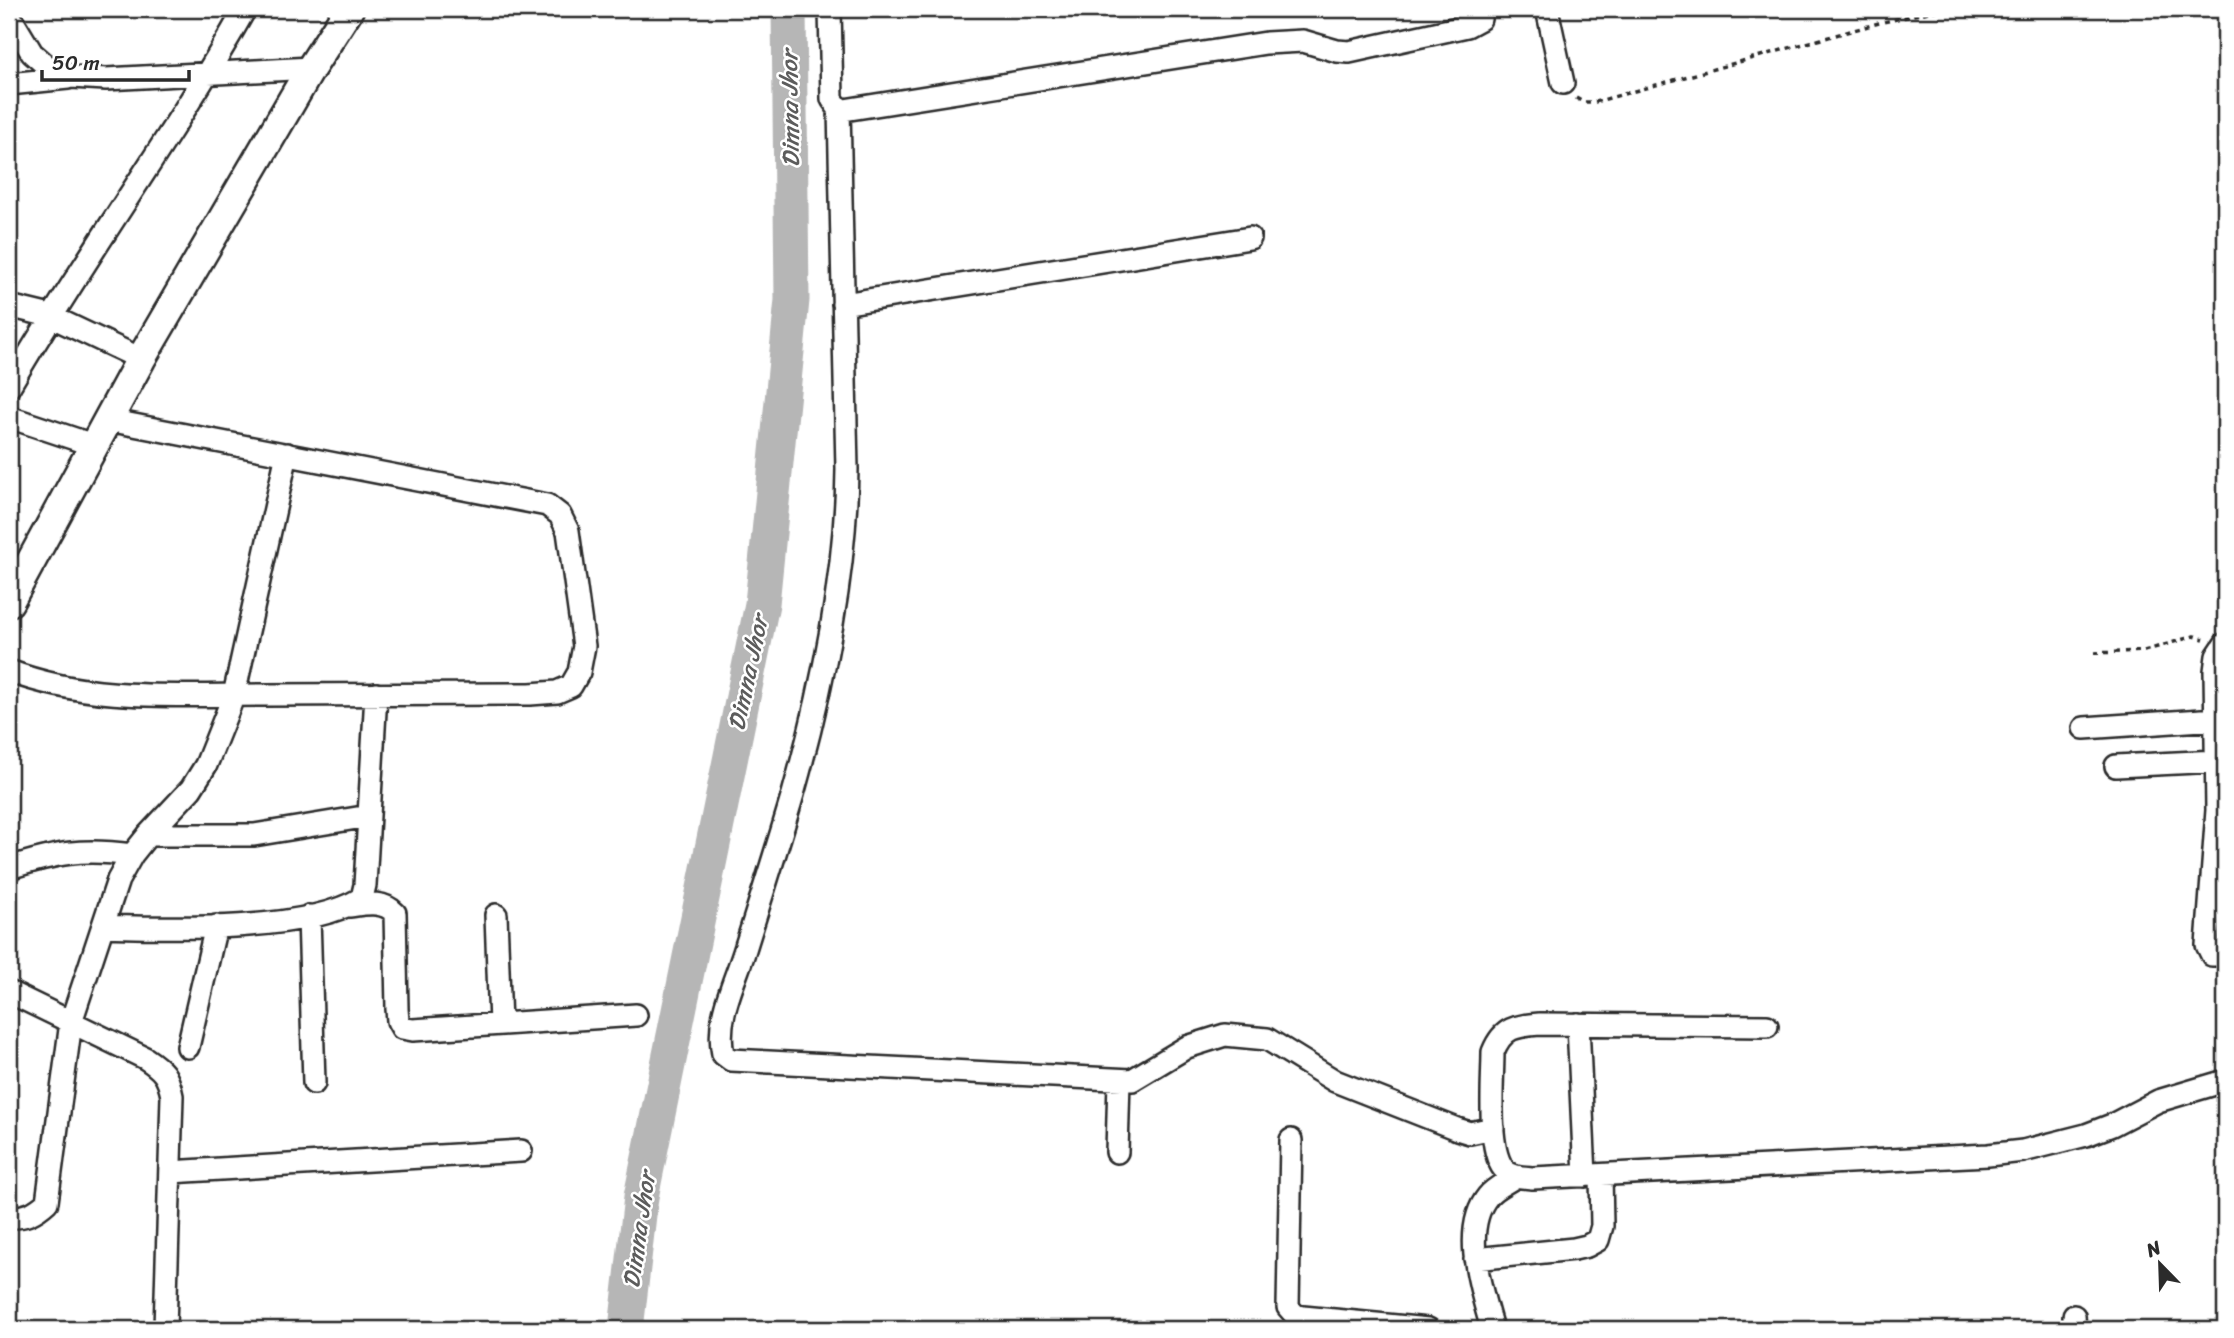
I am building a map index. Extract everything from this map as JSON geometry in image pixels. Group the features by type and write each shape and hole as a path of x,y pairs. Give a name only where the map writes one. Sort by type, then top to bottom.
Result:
{"street":[{"path":"9,387 50,316 209,73 245,9"},
{"path":"9,602 141,359 311,68 349,9"},
{"path":"830,9 832,99 839,109 846,508 822,678 793,791 745,951 728,998 720,1042 723,1054 731,1060 1132,1080 1187,1047 1226,1035 1267,1039 1335,1081 1457,1129 1471,1133 1493,1128"},
{"path":"839,109 851,110 1266,43 1303,41 1349,52 1468,26 1480,19 1481,9"},
{"path":"1547,9 1563,83"},
{"path":"9,15 32,53 48,67 71,77"},
{"path":"9,84 71,77 106,79 311,68"},
{"path":"843,304 1250,238"},
{"path":"9,306 50,316 141,359"},
{"path":"9,417 93,446"},
{"path":"9,671 37,682 100,693 164,696 530,694 557,692 571,686 579,672 584,646 568,531 560,515 547,505 108,420"},
{"path":"9,1217 20,1218 37,1212 47,1202 71,1022 118,880 132,855 148,835 191,789 206,765 234,695 287,454"},
{"path":"2221,650 2215,671 2217,810 2207,946 2211,955 2225,956"},
{"path":"349,906 362,898 365,885 376,694"},
{"path":"2084,728 2217,719"},
{"path":"2116,766 2217,761"},
{"path":"148,835 254,835 369,816"},
{"path":"9,869 67,852 132,855"},
{"path":"103,926 216,926 309,916 349,906 388,905 395,913 397,1021 402,1028 413,1030 636,1015"},
{"path":"496,915 500,1024"},
{"path":"309,916 314,1083"},
{"path":"188,1047 216,926"},
{"path":"9,992 145,1058 159,1067 169,1079 172,1096 165,1329"},
{"path":"1475,1259 1574,1249 1598,1240 1602,1226 1593,1176 1578,1024"},
{"path":"1767,1026 1578,1024 1520,1026 1507,1030 1498,1040 1493,1052 1493,1128 1497,1156 1503,1169 1515,1177 1593,1176 2023,1151 2086,1135 2158,1101 2225,1081"},
{"path":"1118,1152 1119,1080"},
{"path":"1290,1140 1288,1307 1295,1315 1303,1317 1428,1329"},
{"path":"170,1172 521,1151"},
{"path":"1492,1329 1475,1259 1475,1231 1480,1209 1489,1194 1515,1177"}],"path":[{"path":"1563,83 1574,97 1583,102 1595,103 1879,23 1942,9"},
{"path":"2094,653 2144,650 2198,635 2221,650"}],"waterway":[{"name":"Dimna Jhor","path":"626,1329 641,1197 762,604 792,300 789,9"}]}
